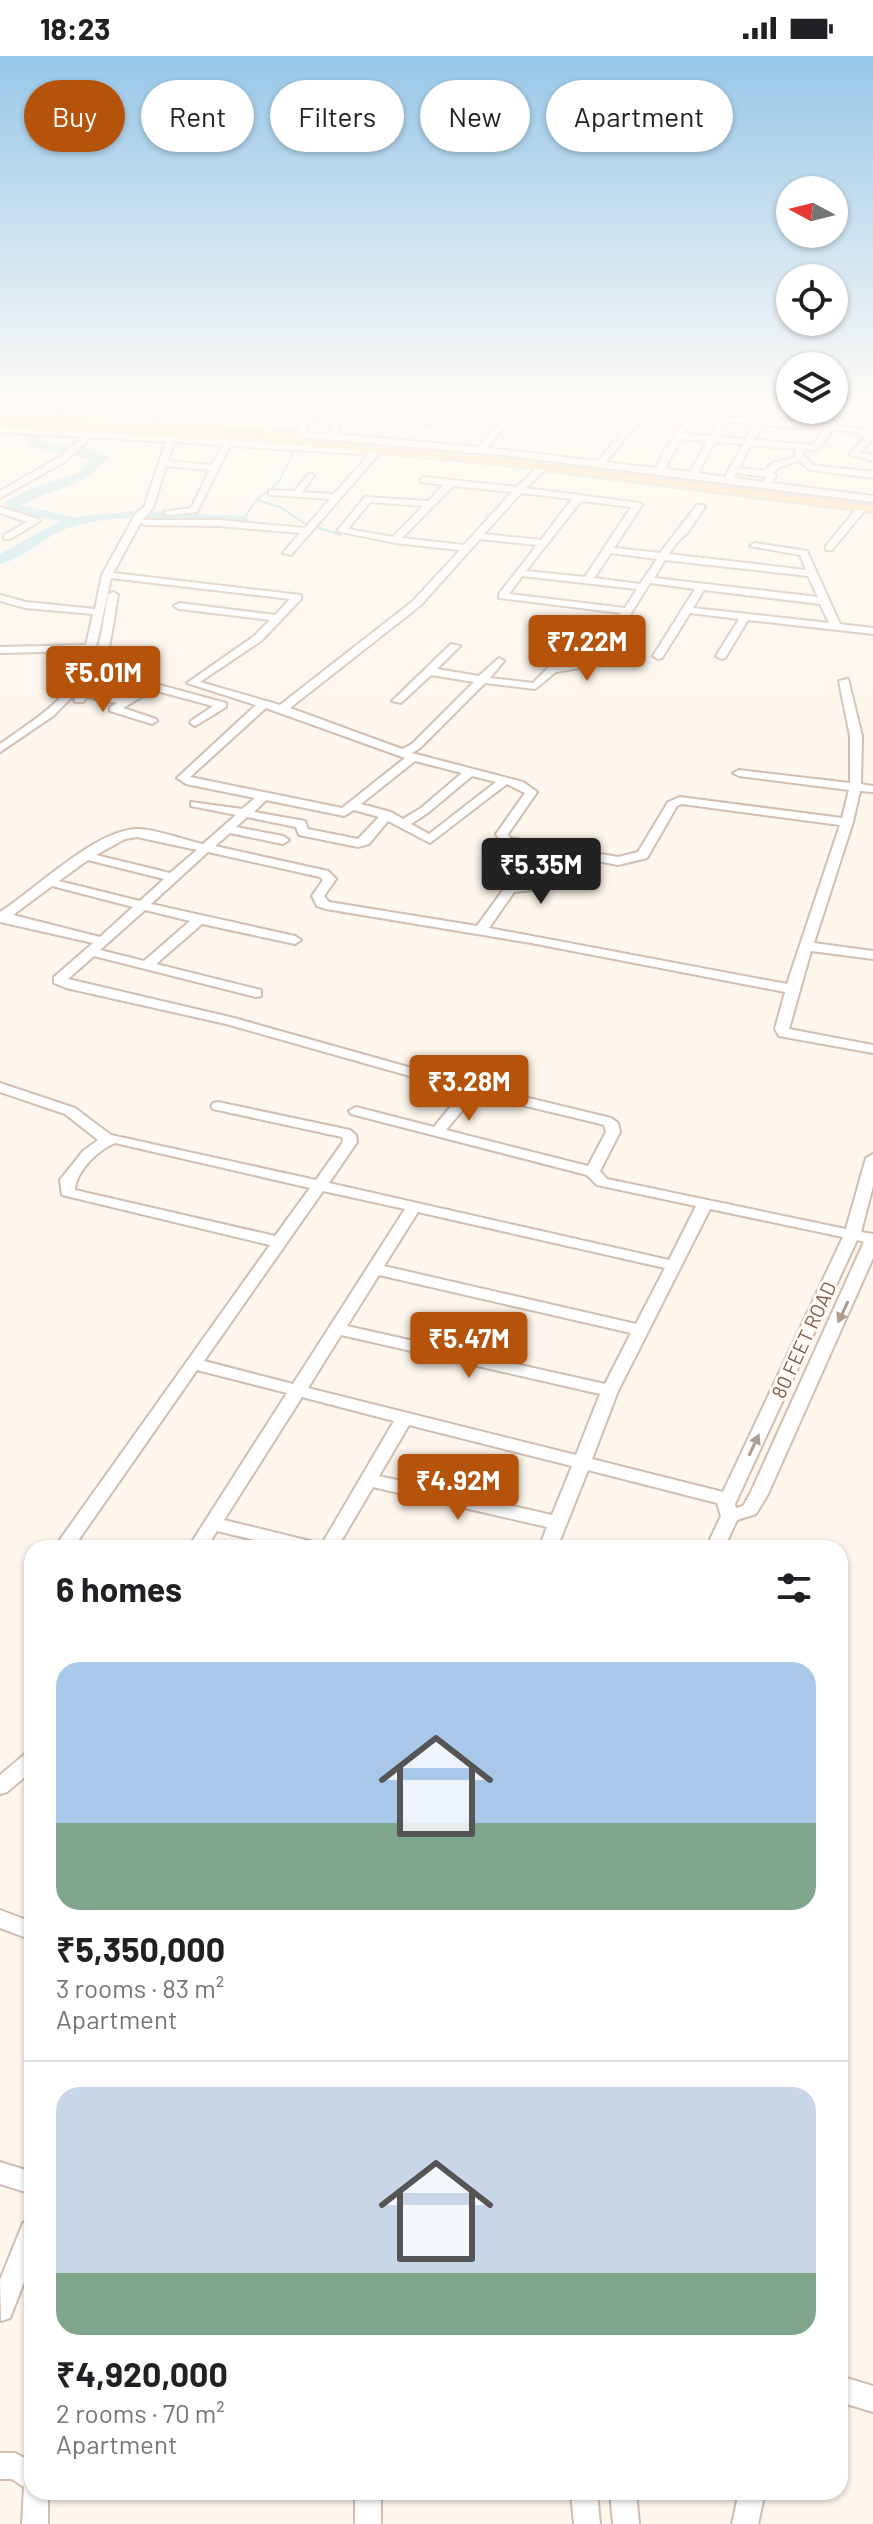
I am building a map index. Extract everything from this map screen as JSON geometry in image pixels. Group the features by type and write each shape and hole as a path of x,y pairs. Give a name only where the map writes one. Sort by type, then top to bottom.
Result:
{"street":[{"path":"7,512 35,521 7,537"},
{"path":"145,515 173,512"},
{"path":"288,553 322,512"},
{"path":"357,512 342,531 466,548"},
{"path":"395,540 423,512"},
{"path":"281,710 417,603 499,512"},
{"path":"567,512 502,596 506,599 627,611"},
{"path":"587,581 632,512"},
{"path":"428,671 535,686 553,669 580,667 595,654 696,512"},
{"path":"829,548 858,512"},
{"path":"145,515 306,531"},
{"path":"0,749 49,714 78,686 112,575 145,515"},
{"path":"478,536 542,543"},
{"path":"755,546 804,553 836,627"},
{"path":"608,550 812,574"},
{"path":"519,573 587,581 701,587 824,601"},
{"path":"112,575 298,597 257,639 192,683 281,710 408,755 519,784 531,792 502,834 511,843 618,861 637,858 643,855 672,804 680,800 847,822"},
{"path":"0,757 57,720 86,694 102,659 112,575"},
{"path":"658,656 701,587"},
{"path":"0,598 99,612"},
{"path":"179,606 278,618"},
{"path":"687,610 873,631"},
{"path":"721,656 745,617"},
{"path":"397,701 455,646"},
{"path":"0,650 91,648"},
{"path":"263,705 183,778 190,782 344,812 408,755 499,661"},
{"path":"844,681 860,747 857,787 792,989 784,1033 873,1049"},
{"path":"152,721 114,709 152,686 222,705 195,723"},
{"path":"86,694 127,701"},
{"path":"403,824 425,810 471,771"},
{"path":"739,773 873,789"},
{"path":"353,806 387,815 426,839 434,838 505,780"},
{"path":"264,796 59,976 61,982 229,1021 472,1089 611,1123 613,1132 592,1172"},
{"path":"195,804 301,824 300,831 303,832 358,843 365,841 387,815"},
{"path":"228,829 283,840"},
{"path":"2,917 87,856 128,834 208,847 329,877 329,882 318,896 321,903 326,905 481,930 792,989"},
{"path":"481,930 506,892 516,887 547,885 568,853"},
{"path":"87,856 174,878"},
{"path":"50,882 141,907 295,940"},
{"path":"2,917 102,941"},
{"path":"146,966 199,920"},
{"path":"806,946 873,955"},
{"path":"90,951 256,993"},
{"path":"0,1087 70,1111 106,1139 124,1140 318,1187 672,1265"},
{"path":"437,1132 472,1089"},
{"path":"69,1540 350,1142 349,1135 218,1106"},
{"path":"193,1364 581,1463 729,1508 750,1510 873,1240 602,1182 592,1172 356,1111"},
{"path":"106,1139 68,1180 67,1192 279,1242"},
{"name":"80 FEET ROAD","path":"718,1540 729,1508 852,1235 873,1158"},
{"path":"551,1540 610,1391 705,1204"},
{"path":"203,1540 414,1207"},
{"path":"375,1269 640,1330"},
{"path":"338,1329 610,1391"},
{"path":"333,1540 404,1418"},
{"path":"368,1480 558,1523"},
{"path":"214,1524 281,1540"},
{"path":"0,1786 24,1766"},
{"path":"0,1919 24,1928"},
{"path":"0,2173 24,2180"},
{"path":"1,2309 24,2251"},
{"path":"848,2391 873,2399"},
{"path":"0,2466 15,2466 24,2472"},
{"path":"35,2500 35,2524"},
{"path":"368,2500 368,2524"},
{"path":"585,2500 587,2524"},
{"path":"624,2500 626,2524"},
{"path":"745,2524 750,2500"}],"waterway":[{"path":"34,512 66,517 72,522"},
{"path":"243,520 248,512"},
{"path":"288,512 307,525"},
{"path":"72,522 133,515 243,520"},
{"path":"0,559 72,522"},
{"path":"316,527 341,535"}]}
